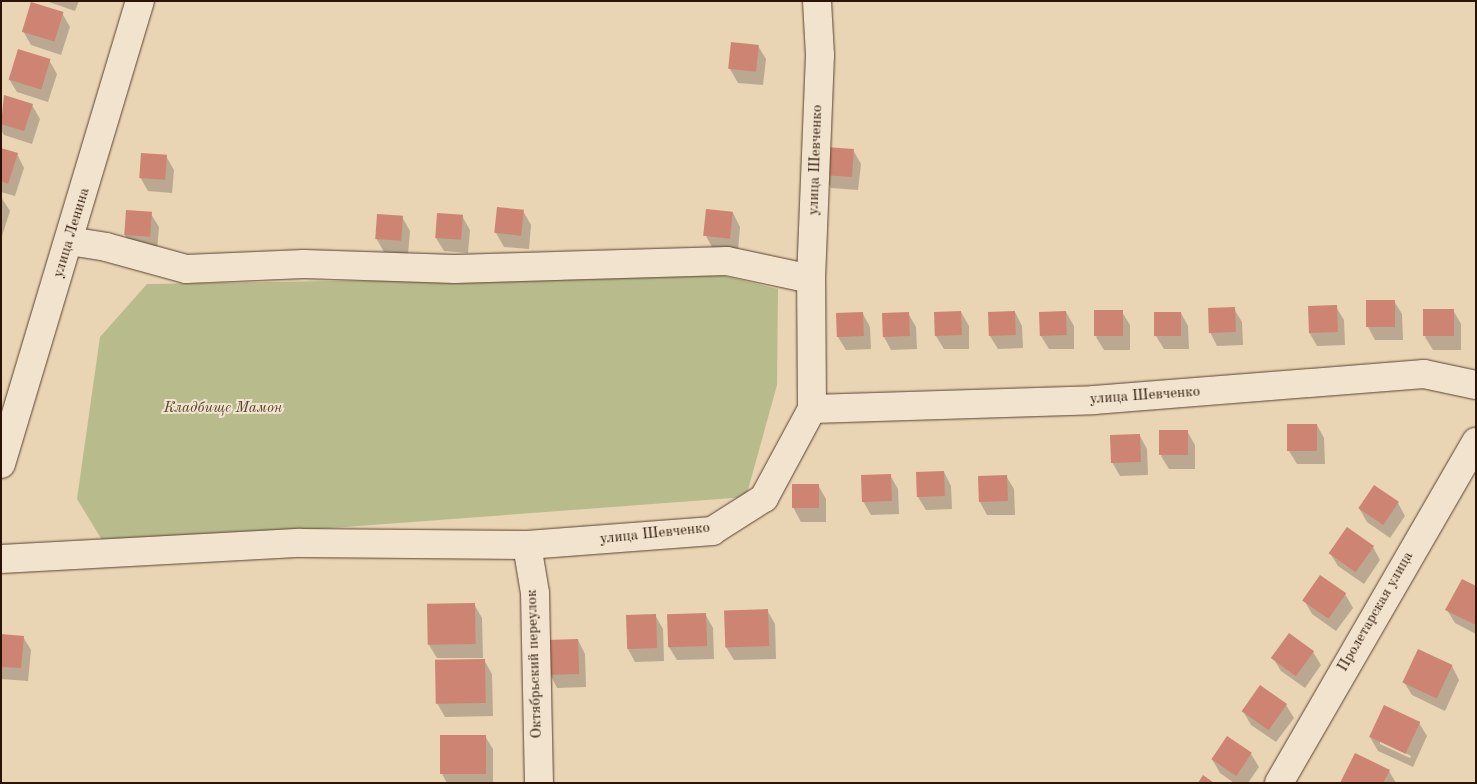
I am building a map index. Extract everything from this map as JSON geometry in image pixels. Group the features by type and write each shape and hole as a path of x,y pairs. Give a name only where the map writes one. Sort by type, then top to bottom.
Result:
{"street":[{"name":"улица Ленина","path":"1,464 140,1"},
{"name":"улица Шевченко","path":"1,559 301,543 527,545 712,531 764,498 812,409 812,280 820,55 817,1"},
{"path":"69,241 186,269 304,264 455,269 727,261 812,280"},
{"name":"улица Шевченко","path":"812,409 1094,400 1424,374 1476,385"},
{"name":"Пролетарская улица","path":"1279,783 1476,442"},
{"name":"Октябрьский переулок","path":"527,545 535,593 538,783"}],"green space":[{"name":"Кладбище Мамон","path":"720,275 778,289 777,385 746,497 105,545 77,499 100,337 147,284"}],"building":[{"path":"31,2 64,12 54,42 22,32"},
{"path":"731,42 759,45 756,72 728,69"},
{"path":"18,49 51,59 41,90 9,80"},
{"path":"4,95 33,104 24,131 1,124"},
{"path":"825,147 854,149 852,177 823,175"},
{"path":"1,148 18,153 8,184 1,181"},
{"path":"141,153 167,155 165,180 139,178"},
{"path":"497,207 524,210 521,236 494,233"},
{"path":"706,209 733,212 730,239 703,236"},
{"path":"126,210 152,212 150,237 124,235"},
{"path":"437,213 463,215 461,240 435,238"},
{"path":"377,214 403,216 401,241 375,239"},
{"path":"1366,300 1395,300 1395,327 1366,327"},
{"path":"1337,305 1338,332 1309,333 1308,306"},
{"path":"1235,307 1236,332 1209,333 1208,308"},
{"path":"1423,309 1454,309 1454,336 1423,336"},
{"path":"1094,310 1123,310 1123,336 1094,336"},
{"path":"961,311 962,335 935,336 934,312"},
{"path":"1015,311 1016,335 989,336 988,312"},
{"path":"1066,311 1067,335 1040,336 1039,312"},
{"path":"863,312 864,336 837,337 836,313"},
{"path":"909,312 910,336 883,337 882,313"},
{"path":"1154,312 1181,312 1181,336 1154,336"},
{"path":"1287,424 1317,424 1317,451 1287,451"},
{"path":"1159,430 1188,430 1188,455 1159,455"},
{"path":"1140,434 1141,462 1111,463 1110,435"},
{"path":"944,471 945,496 917,497 916,472"},
{"path":"891,474 892,501 862,502 861,475"},
{"path":"1007,475 1008,501 979,502 978,476"},
{"path":"792,484 819,484 819,508 792,508"},
{"path":"1374,485 1399,502 1383,525 1358,508"},
{"path":"1347,527 1374,546 1356,572 1329,553"},
{"path":"1320,575 1346,593 1328,619 1302,600"},
{"path":"1462,579 1476,586 1476,625 1445,610"},
{"path":"475,603 476,644 428,645 427,604"},
{"path":"768,609 769,646 725,648 724,611"},
{"path":"706,613 707,646 668,647 667,614"},
{"path":"656,614 657,648 627,649 626,615"},
{"path":"1289,633 1314,651 1296,676 1271,658"},
{"path":"1,634 24,636 21,668 1,667"},
{"path":"578,639 579,674 548,675 547,640"},
{"path":"1418,649 1452,665 1437,699 1402,683"},
{"path":"485,659 486,703 436,704 435,660"},
{"path":"1260,685 1287,704 1269,730 1242,711"},
{"path":"1384,705 1420,722 1405,754 1369,737"},
{"path":"440,735 486,735 486,774 440,774"},
{"path":"1227,736 1252,753 1236,776 1211,759"},
{"path":"1355,753 1390,770 1383,783 1340,783"},
{"path":"1203,775 1214,783 1198,783"}]}
